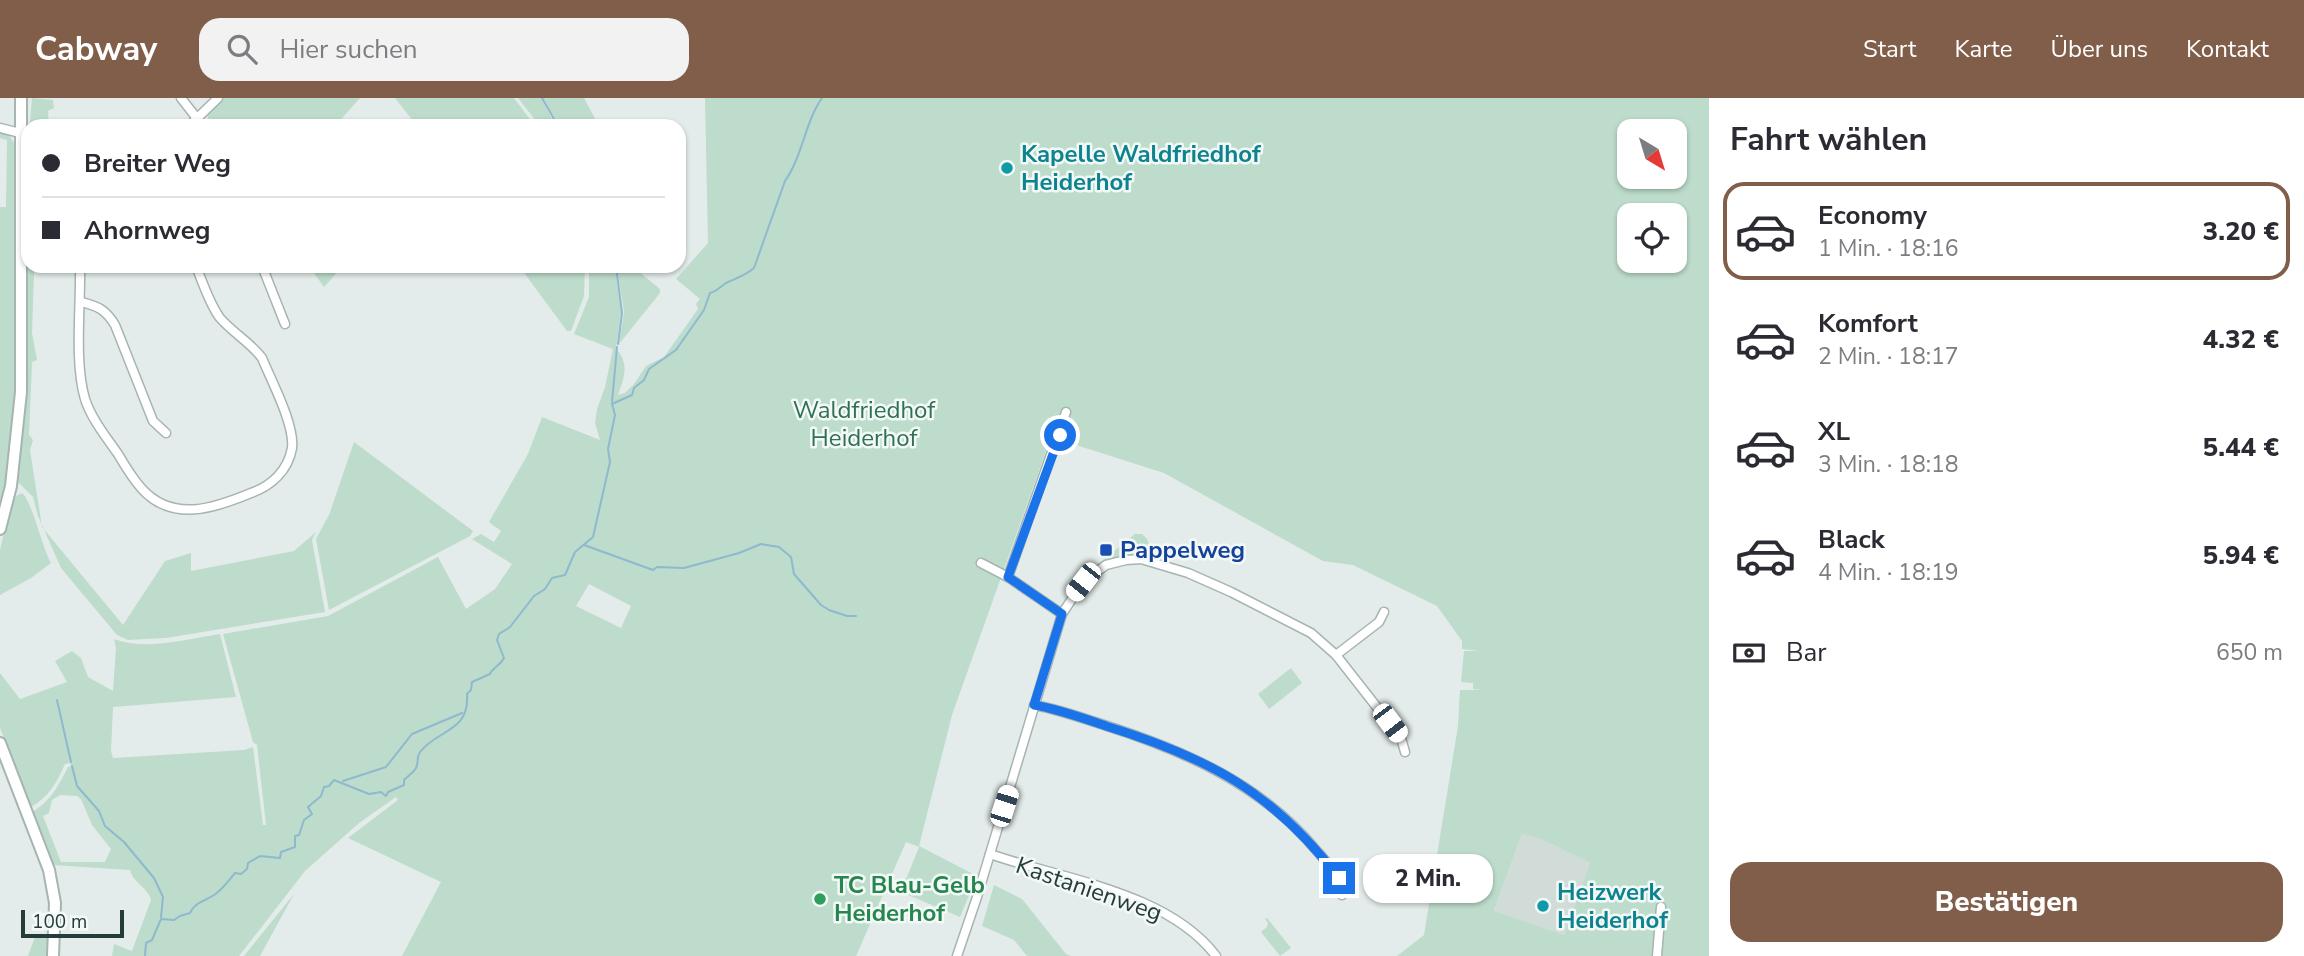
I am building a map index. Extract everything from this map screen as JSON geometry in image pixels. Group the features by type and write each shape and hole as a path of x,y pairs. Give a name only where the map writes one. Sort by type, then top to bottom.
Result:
{"street":[{"path":"21,98 23,119"},
{"path":"180,98 198,119"},
{"path":"204,119 218,98"},
{"path":"0,128 21,132"},
{"path":"0,529 12,474 21,392 22,273"},
{"path":"80,273 81,378 90,410 143,490 173,508 184,510 214,508 260,490 273,482 282,471 292,446 289,426 262,358 216,312 199,273"},
{"path":"265,273 285,324"},
{"path":"81,302 98,307 108,314 115,325 153,421 166,433"},
{"path":"1008,577 1066,412"},
{"path":"957,956 1062,614 1074,593 1091,574 1106,565 1141,559 1188,573 1300,626 1336,655 1401,738 1405,752"},
{"path":"981,563 1008,577 1062,614"},
{"path":"1336,655 1379,622 1384,612"},
{"path":"1034,705 1162,744 1237,781 1271,804 1304,836 1339,878 1342,895"},
{"path":"0,743 3,757 51,879 55,902 53,956"},
{"name":"Kastanienweg","path":"990,854 1096,886 1156,910 1181,923 1216,956"},
{"path":"1657,956 1661,907"}],"shaded area":[{"path":"1522,834 1541,839 1590,863 1564,935 1494,912"}],"green space":[{"path":"32,98 53,100 54,108 48,111 49,119 30,119"},
{"path":"222,98 360,98 341,119 208,119 208,114"},
{"path":"395,98 514,98 530,119 412,119"},
{"path":"518,98 541,98 552,119 534,119"},
{"path":"543,98 584,98 595,119 555,119"},
{"name":"Waldfriedhof Heiderhof","path":"705,98 1709,98 1709,956 1397,956 1424,935 1458,726 1460,690 1482,690 1473,689 1473,683 1461,682 1464,651 1479,651 1462,649 1462,641 1437,606 1353,565 1323,561 1164,473 1051,437 952,715 919,846 977,876 960,917 901,892 919,847 906,842 856,956 402,956 441,882 348,838 398,800 396,797 359,823 305,871 239,956 112,956 114,944 132,951 151,900 130,870 53,865 32,812 49,798 71,766 70,763 65,764 52,788 43,799 31,807 0,728 0,673 20,699 67,682 55,661 72,651 81,658 88,677 113,691 116,648 114,639 153,644 220,634 236,697 113,707 111,751 113,758 244,750 253,747 263,825 266,825 257,745 253,742 223,634 328,616 438,557 466,609 495,589 512,564 472,539 481,534 494,542 501,531 489,522 528,454 542,417 600,440 595,423 597,409 613,349 574,334 589,297 589,273 616,273 621,312 616,349 624,365 618,395 625,393 634,384 646,366 664,357 698,309 696,304 700,299 676,279 681,273 686,273 686,268 708,243","holes":["589,584 631,606 621,628 576,606","60,795 77,796 81,799 92,825 111,849 105,862 61,862 43,816 49,813 52,800","1522,834 1541,839 1590,863 1564,935 1494,911"]},
{"path":"0,131 8,133 15,145 16,412 12,457 0,516 0,207 6,207 7,140 0,138"},
{"path":"26,273 34,273 32,333 37,360 32,362 29,435 33,440 30,450 42,524 33,497 16,478 23,433"},
{"path":"314,273 337,273 324,287"},
{"path":"524,273 585,273 584,296 571,331 567,331"},
{"path":"618,273 641,273 660,289 660,293 619,344 624,312"},
{"path":"354,442 473,531 470,536 329,610 316,539 329,515"},
{"path":"22,493 51,563 0,595 0,550 12,498"},
{"path":"44,529 123,625 165,561 191,553 191,571 294,551 316,532 312,540 325,612 166,638 128,640 117,635 61,568"},
{"path":"1135,534 1142,534 1148,541 1145,553 1102,561"},
{"path":"1291,668 1302,683 1269,709 1258,694"},
{"path":"994,885 1022,899 1066,954 1071,956 1027,956 1014,940 982,926"},
{"path":"294,894 260,956 244,956"},
{"path":"1267,918 1291,948 1280,956 1261,932 1267,927"},
{"path":"36,934 51,938 51,956 28,956"}],"waterway":[{"path":"542,98 554,119"},
{"path":"145,956 146,943 152,940 161,919 174,920 190,913 197,904 220,890 235,873 241,874 247,869 248,863 260,856 280,858 281,852 295,847 295,836 299,835 304,820 312,814 308,807 321,796 324,787 334,780 369,794 381,792 386,796 388,792 404,785 404,780 416,768 418,756 427,744 458,723 467,706 467,694 471,690 472,682 490,674 504,658 497,640 499,634 510,627 552,578 565,575 575,552 593,537 610,462 608,449 615,415 612,404 632,395 634,388 644,380 649,369 676,350 704,310 710,293 754,268 785,181 822,98"},
{"path":"617,273 622,313 618,344"},
{"path":"612,402 617,347"},
{"path":"584,545 653,570 657,567 684,568 761,544 779,547 791,557 794,574 821,605 847,616 856,616"},
{"path":"57,700 71,762"},
{"path":"343,781 386,767 412,734 462,713"},
{"path":"72,766 77,786 99,811 105,826 124,842 154,878 163,897 161,917"}],"place":[{"name":"Kapelle Waldfriedhof Heiderhof","path":"1007,168"},
{"name":"Pappelweg","path":"1106,550"},
{"name":"TC Blau-Gelb Heiderhof","path":"820,899"},
{"name":"Heizwerk Heiderhof","path":"1543,906"}],"route":[{"path":"1060,435 1008,577 1062,614 1034,705 1162,744 1228,776 1271,804 1304,836 1339,878"}]}
